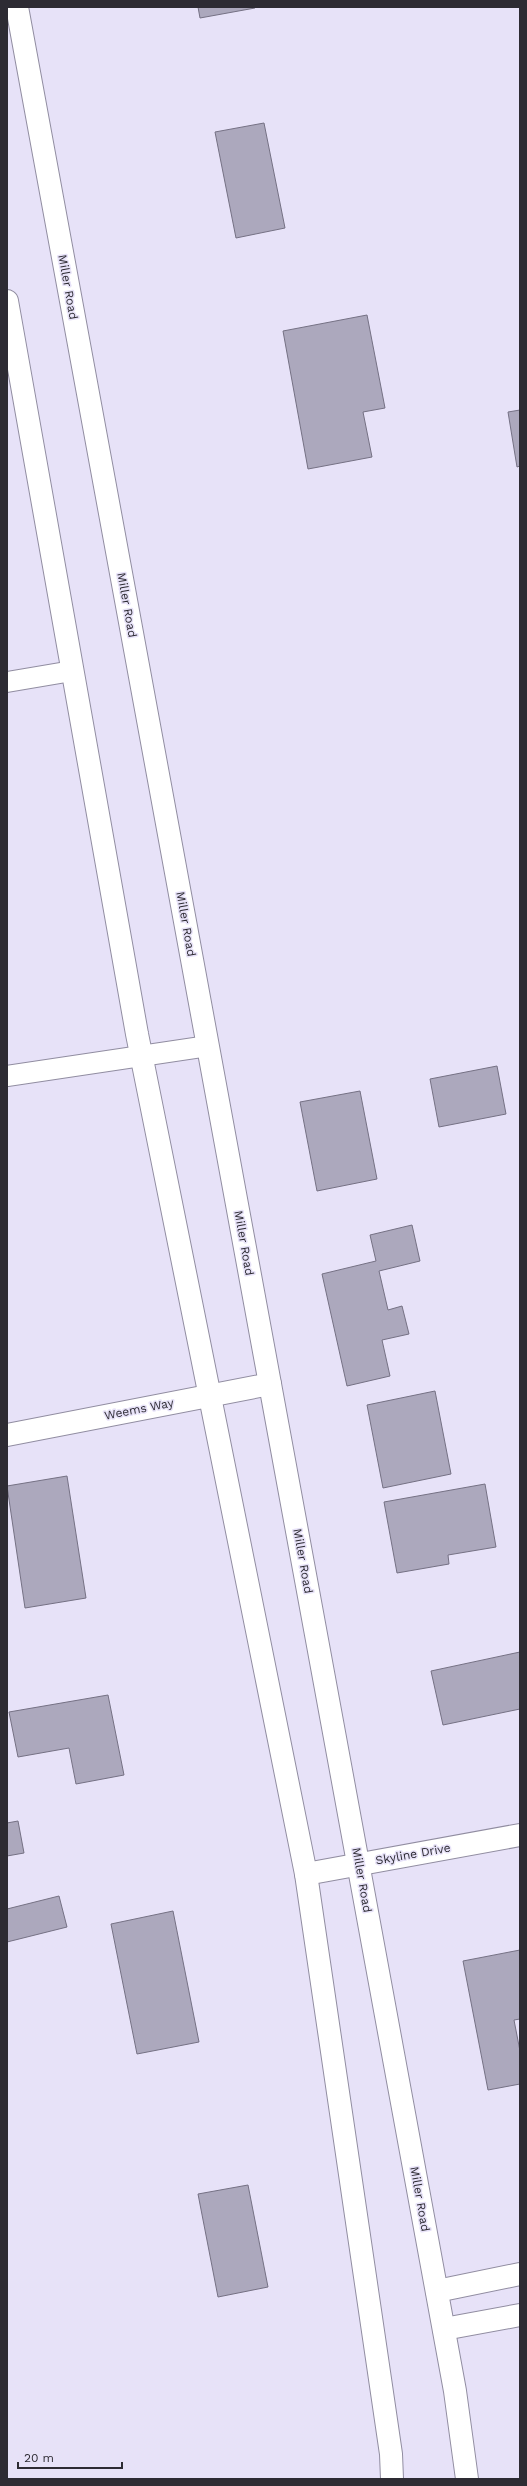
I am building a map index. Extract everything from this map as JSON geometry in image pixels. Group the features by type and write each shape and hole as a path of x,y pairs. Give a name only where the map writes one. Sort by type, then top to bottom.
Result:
{"main road":[{"name":"Miller Road","path":"17,7 444,2329 455,2391 467,2479"},
{"path":"7,302 141,1056 306,1874 390,2446 392,2479"},
{"name":"Weems Way","path":"7,1435 270,1384"},
{"name":"Skyline Drive","path":"306,1874 520,1835"},
{"path":"437,2291 520,2274"},
{"path":"444,2329 520,2315"}],"lane":[{"path":"7,682 72,671"},
{"path":"7,1076 208,1046"}],"building":[{"path":"198,7 254,7 255,8 200,18"},
{"path":"264,123 285,228 236,238 215,132"},
{"path":"367,315 385,408 363,412 372,457 308,469 283,331"},
{"path":"520,410 520,466 517,467 508,412"},
{"path":"497,1066 506,1114 439,1127 430,1079"},
{"path":"360,1091 377,1179 317,1191 300,1102"},
{"path":"412,1225 420,1261 379,1271 388,1310 402,1306 409,1334 382,1340 390,1376 347,1386 322,1274 376,1261 370,1235"},
{"path":"435,1391 451,1474 383,1488 367,1405"},
{"path":"67,1476 86,1598 25,1608 7,1486"},
{"path":"485,1484 496,1547 448,1555 449,1564 397,1573 384,1502"},
{"path":"520,1652 520,1709 443,1725 431,1671"},
{"path":"108,1695 124,1775 76,1784 69,1748 18,1757 9,1712"},
{"path":"18,1821 24,1853 7,1856 7,1823"},
{"path":"59,1896 67,1927 7,1942 7,1909"},
{"path":"173,1911 199,2042 137,2054 111,1924"},
{"path":"520,1950 520,2019 514,2020 520,2051 520,2084 488,2090 463,1961"},
{"path":"248,2185 268,2287 218,2297 198,2194"}]}
